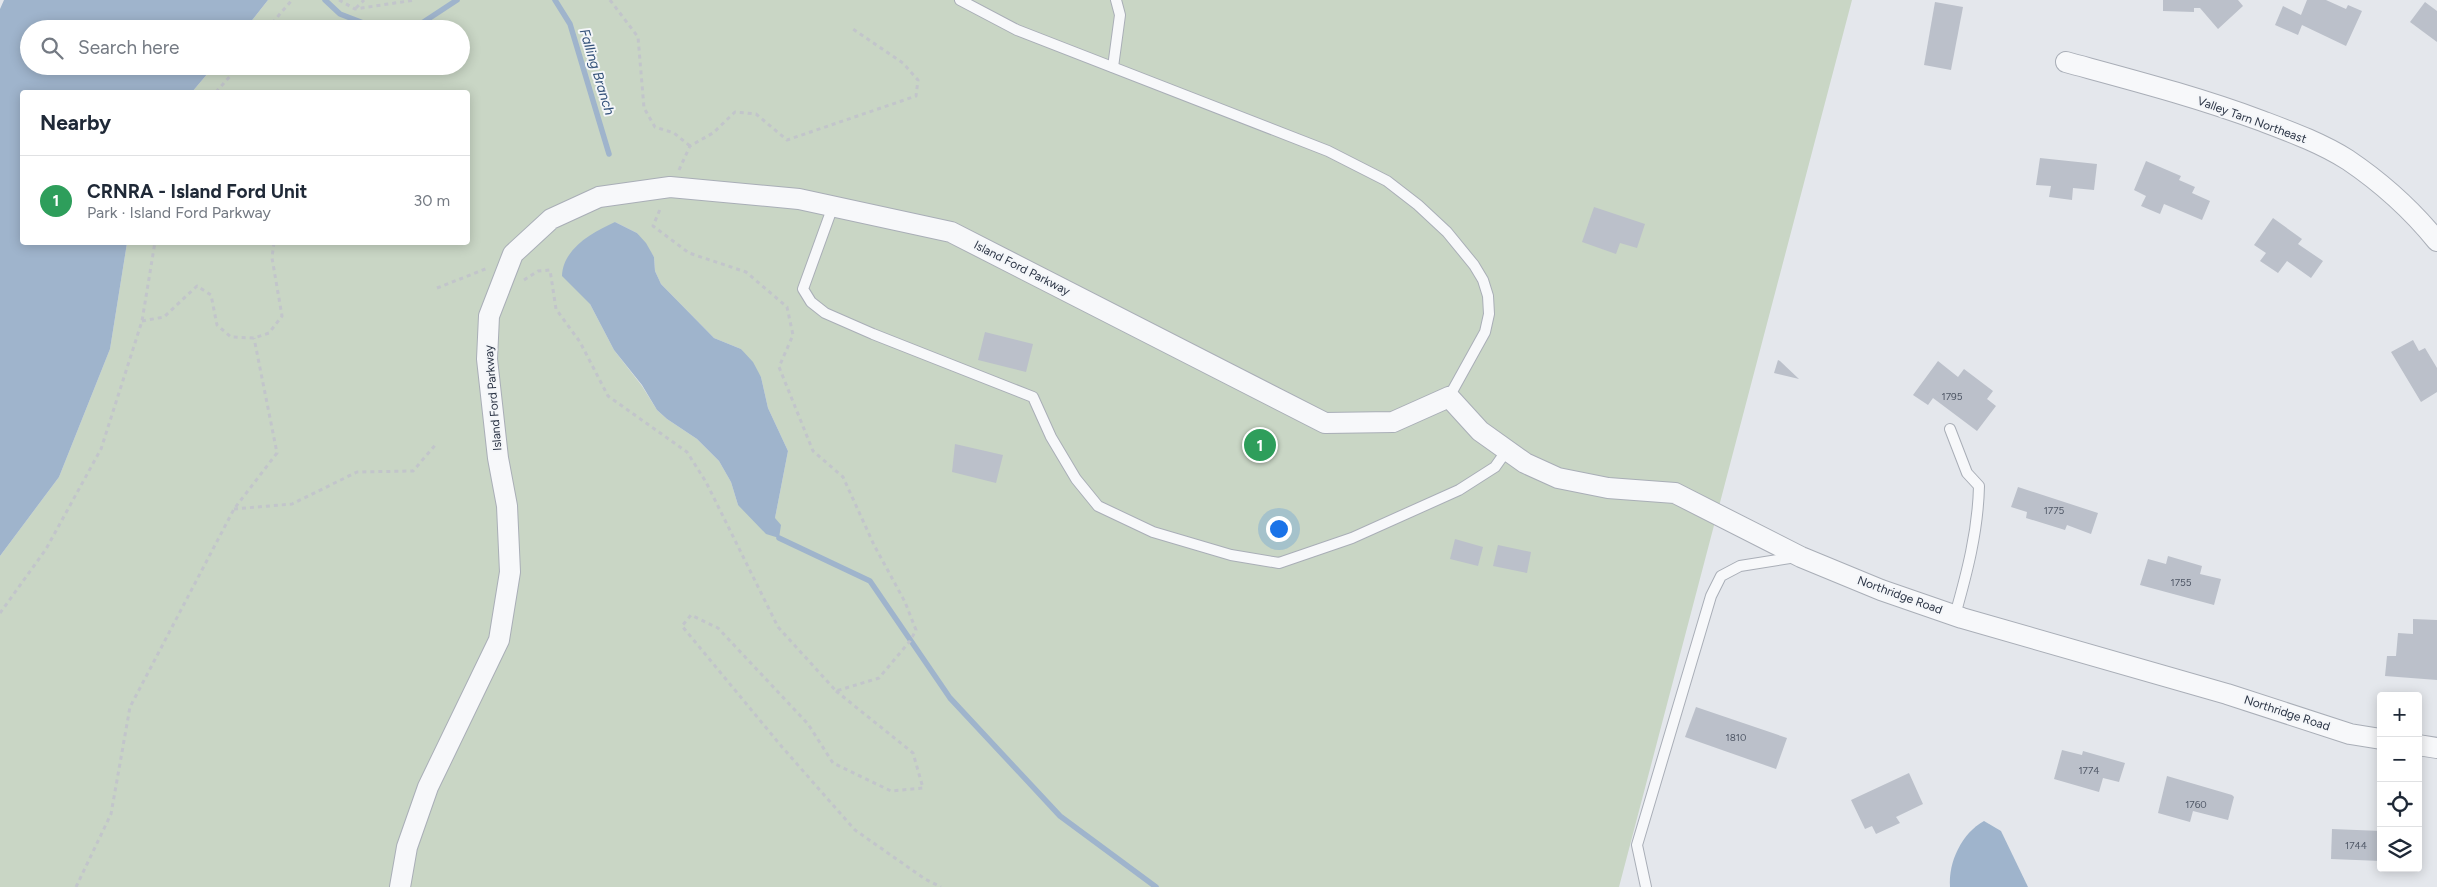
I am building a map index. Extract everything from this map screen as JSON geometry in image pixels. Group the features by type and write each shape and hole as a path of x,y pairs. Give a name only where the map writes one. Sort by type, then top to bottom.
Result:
{"street":[{"name":"Valley Tarn Northeast","path":"2066,62 2221,106 2296,134 2346,159 2383,185 2416,215 2437,241"},
{"name":"Island Ford Parkway","path":"400,887 407,847 428,787 499,640 510,572 507,506 498,458 487,359 489,316 512,254 551,219 599,197 670,188 799,199 951,232 1325,424 1393,422 1449,397"},
{"name":"Northridge Road","path":"1449,397 1480,431 1525,463 1558,478 1608,488 1675,493 1802,557 1881,590 1954,616 2227,694 2350,734 2377,738"},
{"path":"2422,746 2437,748"}],"lane":[{"path":"960,0 1017,30 1358,164 1387,181 1418,205 1447,232 1483,280 1488,296 1489,314 1485,332 1449,397"},
{"path":"1113,67 1120,14 1116,0"},
{"path":"833,206 803,289 811,302 824,312 873,334 1033,397 1051,437 1076,479 1098,506 1153,532 1231,554 1279,563 1352,538 1459,490 1495,467 1507,450"},
{"path":"1950,429 1967,473 1979,486 1979,510 1969,569 1954,616"},
{"path":"1646,887 1637,845 1711,596 1721,576 1740,566 1802,557"}],"path":[{"path":"275,20 292,0"},
{"path":"339,0 356,8 415,0"},
{"path":"356,8 364,0"},
{"path":"610,0 638,36 644,108 655,127 674,132 690,146"},
{"path":"836,691 879,678 910,641 916,630 905,602 874,545 843,477 813,451 779,366 793,335 787,307 746,272 689,253 653,226 690,146 712,133 735,112 756,114 787,140 916,96 918,80 903,64 850,28"},
{"path":"218,90 231,75"},
{"path":"0,612 46,549 101,449 142,321 155,245"},
{"path":"142,321 164,317 197,286 211,296 217,326 231,337 254,338 269,333 282,316 272,258 274,245"},
{"path":"437,288 487,268 523,280 538,271 550,270 556,309 580,342 608,396 687,452 706,482 778,627 836,691 913,753 923,788 891,791 833,763 808,724 718,628 691,614 682,626 782,747 855,830 925,879 941,887"},
{"path":"76,887 111,814 130,707 234,509 277,453 254,338"},
{"path":"234,509 292,504 357,472 413,471 437,443"}],"green space":[{"path":"268,0 1852,0 1619,887 0,887 0,556 59,477 110,349 127,245 470,245 470,90 194,90 206,75 470,75 470,20 252,20","holes":["615,222 637,233 654,257 655,271 661,284 714,338 741,349 761,377 768,408 788,451 775,518 738,505 731,482 719,461 697,439 657,410 642,386 614,350 590,304"]}],"water":[{"path":"4,0 268,0 252,20 20,20 20,75 206,75 194,90 20,90 20,245 127,245 110,349 59,477 0,556 0,9"},
{"path":"615,222 637,233 646,243 654,257 655,271 661,284 714,338 741,349 753,362 761,377 768,408 788,451 775,518 781,525 779,538 766,534 738,505 731,482 719,461 697,439 657,410 642,385 614,350 590,304 562,276 564,266 573,249 589,236"},
{"path":"1984,821 2001,831 2028,887 1950,887 1951,868 1958,849 1969,833"}],"building":[{"path":"2163,0 2238,0 2243,6 2218,29 2200,8 2194,8 2194,12 2163,11"},
{"path":"2307,0 2326,0 2346,9 2348,5 2362,11 2346,46 2302,25 2298,35 2275,25 2283,6 2301,15"},
{"path":"1935,2 1963,7 1951,70 1924,65"},
{"path":"2425,2 2437,11 2437,42 2410,22"},
{"path":"2040,158 2097,164 2094,190 2073,188 2072,200 2049,197 2051,186 2036,185"},
{"path":"2146,161 2181,176 2179,180 2195,187 2192,193 2210,201 2202,220 2164,204 2160,214 2141,206 2146,196 2134,190"},
{"path":"1594,207 1645,224 1637,248 1620,243 1616,254 1582,242"},
{"path":"2273,218 2302,239 2298,244 2323,261 2311,278 2287,261 2278,273 2260,261 2266,253 2254,245"},
{"path":"985,332 1033,344 1026,372 978,360"},
{"path":"2413,340 2419,351 2425,348 2437,368 2437,392 2421,402 2391,352"},
{"path":"1778,360 1780,361 1799,379 1774,373"},
{"path":"1938,361 1958,377 1964,369 1993,391 1987,399 1996,406 1977,431 1933,398 1928,405 1913,395"},
{"path":"955,444 1003,455 996,483 952,472"},
{"path":"2018,487 2098,513 2091,534 2067,525 2065,530 2026,518 2027,512 2011,507"},
{"path":"1455,539 1483,547 1478,566 1450,559"},
{"path":"1498,545 1531,552 1527,573 1493,566"},
{"path":"2168,556 2202,566 2200,574 2221,579 2214,605 2140,585 2148,559 2166,564"},
{"path":"2413,619 2437,620 2437,680 2385,676 2387,656 2396,656 2398,633 2413,634"},
{"path":"1696,707 1787,738 1776,769 1685,737"},
{"path":"2062,750 2082,755 2083,751 2125,763 2119,782 2103,778 2099,792 2054,779"},
{"path":"1909,773 1923,804 1896,817 1900,823 1876,834 1872,826 1865,829 1851,800"},
{"path":"2167,776 2232,795 2234,797 2228,820 2193,811 2190,822 2158,813"},
{"path":"2332,829 2377,831 2377,861 2331,859"}],"waterway":[{"name":"Falling Branch","path":"325,0 340,14 356,20"},
{"name":"Falling Branch","path":"427,20 457,0"},
{"name":"Falling Branch","path":"555,0 570,24 609,154"},
{"path":"779,538 870,581 950,698 1060,816 1156,887"}],"place":[{"name":"CRNRA - Island Ford Unit","path":"1260,445"}]}
